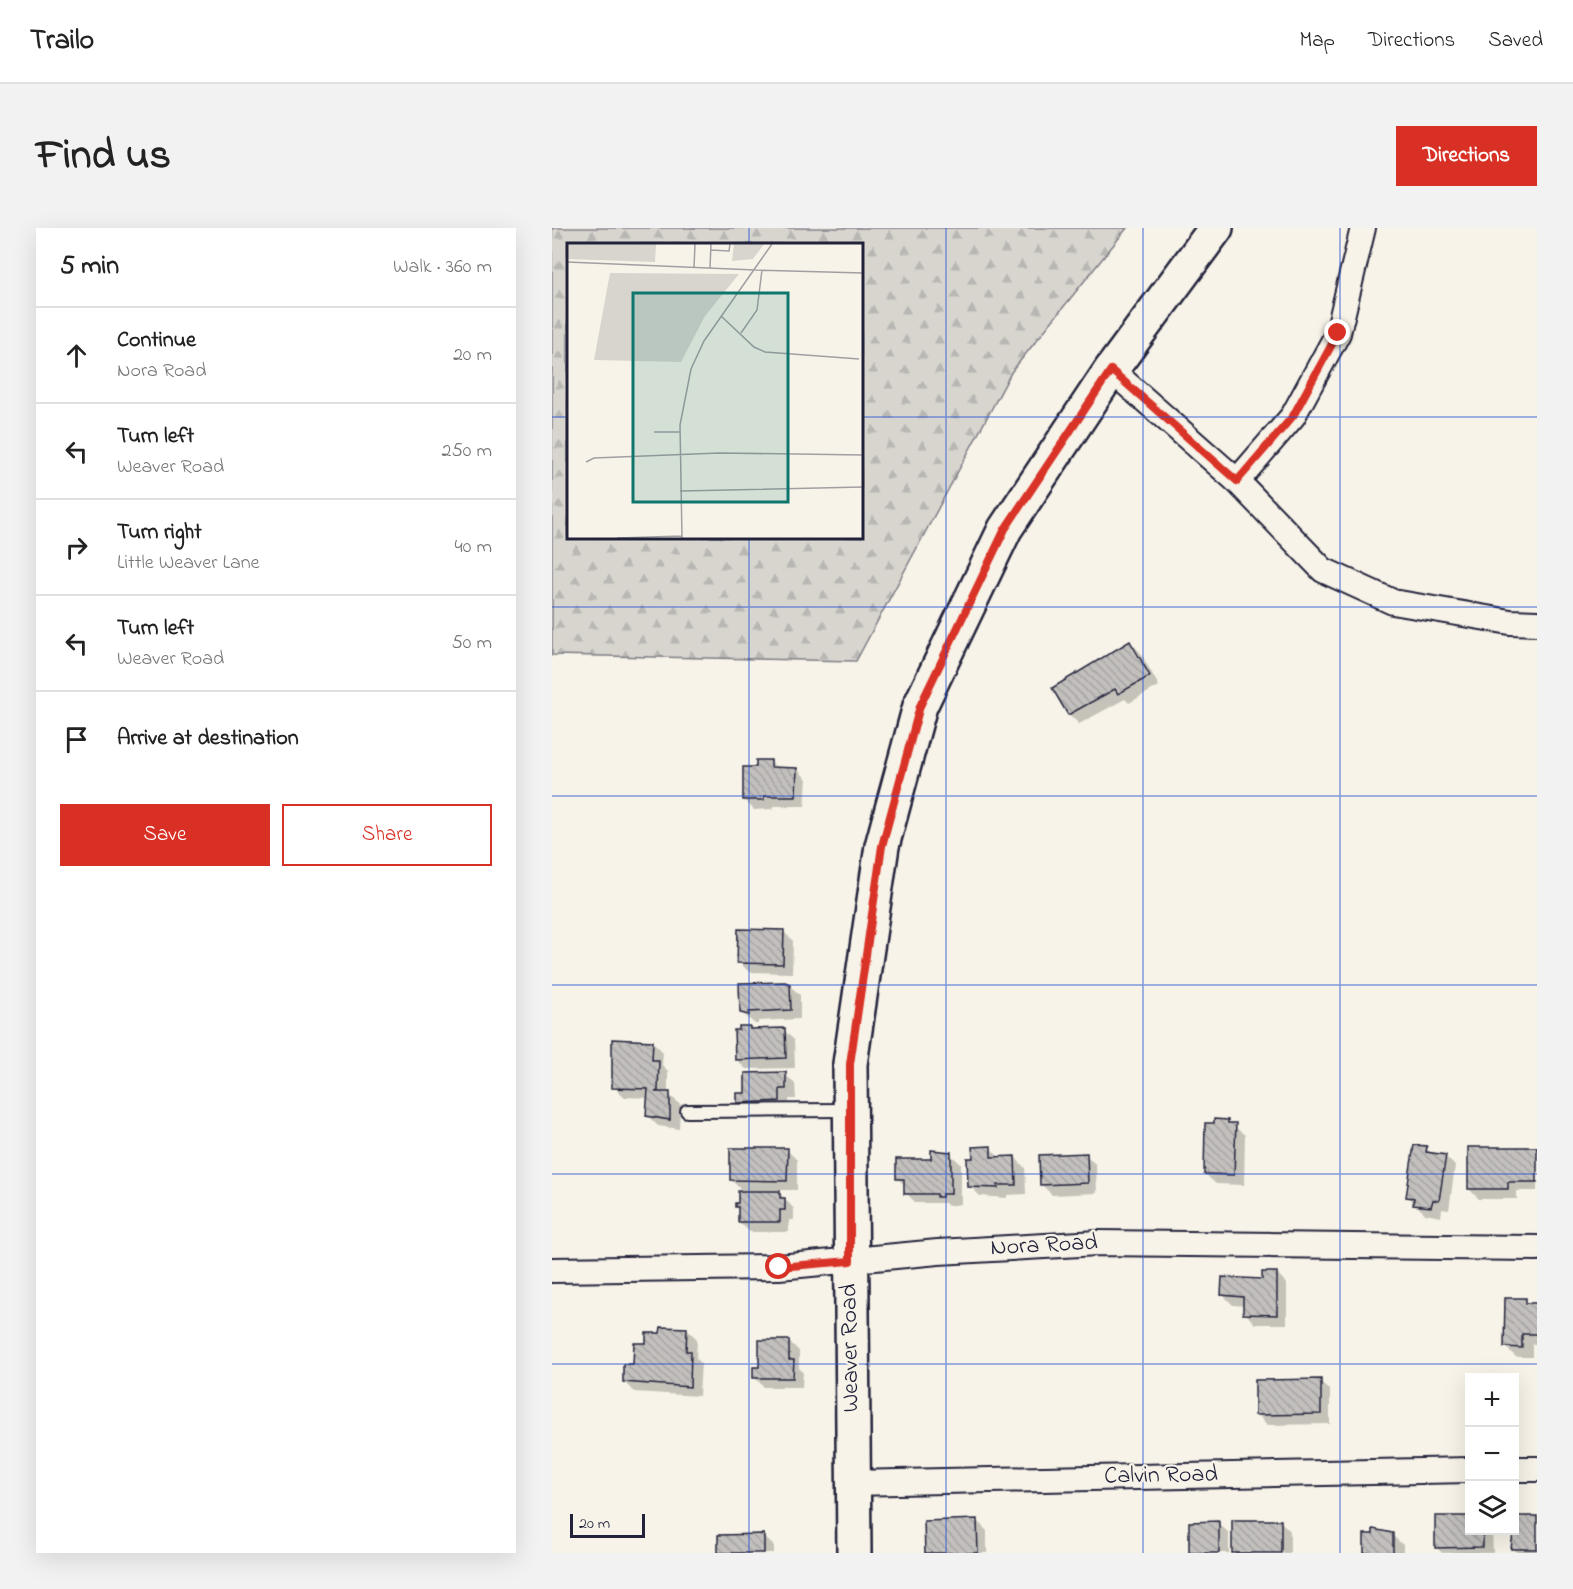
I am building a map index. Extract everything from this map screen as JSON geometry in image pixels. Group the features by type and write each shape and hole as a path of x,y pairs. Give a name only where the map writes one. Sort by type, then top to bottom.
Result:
{"main road":[{"name":"Weaver Road","path":"854,1553 850,1064 882,846 920,706 1005,529 1111,370 1216,228"}],"street":[{"path":"1237,481 1293,416 1338,333 1363,228"},
{"path":"1111,370 1237,481 1323,570 1393,602 1510,622 1537,623"},
{"name":"Nora Road","path":"552,1270 779,1267 938,1252 1098,1243 1537,1248"},
{"path":"1519,1469 1537,1468"},
{"name":"Calvin Road","path":"852,1483 1465,1470"}],"lane":[{"path":"687,1111 850,1110"}],"green space":[{"path":"552,228 1127,228 1012,371 856,661 552,655"}],"building":[{"path":"1130,641 1150,676 1118,694 1115,689 1068,715 1052,688"},
{"path":"756,760 771,760 771,767 797,768 796,796 764,796 764,800 743,800 743,767 756,767"},
{"path":"738,929 784,930 783,964 737,963"},
{"path":"785,982 790,984 791,1010 749,1012 749,1015 740,1013 739,983"},
{"path":"739,1026 750,1026 750,1029 785,1028 786,1058 735,1060 734,1030 739,1030"},
{"path":"612,1039 653,1041 652,1060 659,1060 658,1091 655,1092 670,1092 670,1120 646,1116 648,1089 612,1088"},
{"path":"786,1072 786,1089 780,1089 780,1101 737,1103 737,1093 745,1093 745,1073"},
{"path":"1214,1119 1236,1123 1234,1175 1204,1174 1205,1123 1214,1123"},
{"path":"1414,1145 1427,1146 1426,1152 1446,1155 1439,1201 1433,1200 1431,1207 1413,1205 1414,1198 1406,1197"},
{"path":"991,1146 991,1157 1015,1156 1016,1185 998,1185 998,1188 968,1187 967,1158 973,1158 972,1147"},
{"path":"1468,1147 1537,1147 1537,1182 1508,1182 1508,1189 1468,1189"},
{"path":"730,1148 788,1148 787,1181 730,1180"},
{"path":"931,1150 951,1152 951,1194 942,1194 942,1197 937,1197 937,1194 904,1194 904,1179 896,1179 896,1159 931,1159"},
{"path":"1087,1153 1088,1183 1040,1185 1039,1155"},
{"path":"738,1191 780,1191 780,1198 785,1198 785,1210 780,1210 780,1222 738,1222 738,1207 735,1207 735,1203 738,1203"},
{"path":"1262,1272 1277,1272 1277,1315 1243,1314 1243,1297 1221,1295 1222,1277 1262,1279"},
{"path":"1505,1298 1526,1298 1526,1303 1537,1303 1537,1334 1522,1334 1522,1348 1504,1347"},
{"path":"661,1327 687,1328 686,1351 691,1351 690,1387 623,1382 623,1364 633,1364 634,1343 646,1343 646,1333 660,1333"},
{"path":"759,1340 789,1340 789,1360 794,1360 793,1378 753,1378 753,1367 759,1367"},
{"path":"1321,1379 1321,1414 1255,1415 1255,1380"},
{"path":"1435,1516 1465,1516 1465,1535 1483,1535 1483,1547 1435,1548"},
{"path":"1519,1516 1537,1516 1537,1549 1511,1549 1513,1535 1519,1535"},
{"path":"977,1519 978,1553 925,1553 924,1521"},
{"path":"1232,1520 1281,1520 1281,1553 1232,1553"},
{"path":"1219,1521 1219,1553 1189,1553 1189,1522"},
{"path":"1373,1529 1393,1533 1393,1553 1364,1553 1364,1534 1373,1534"},
{"path":"764,1534 764,1553 718,1553 718,1535"}],"route":[{"path":"779,1267 850,1261 850,1064 882,846 920,706 1005,529 1111,370 1237,481 1293,416 1338,333"}]}
